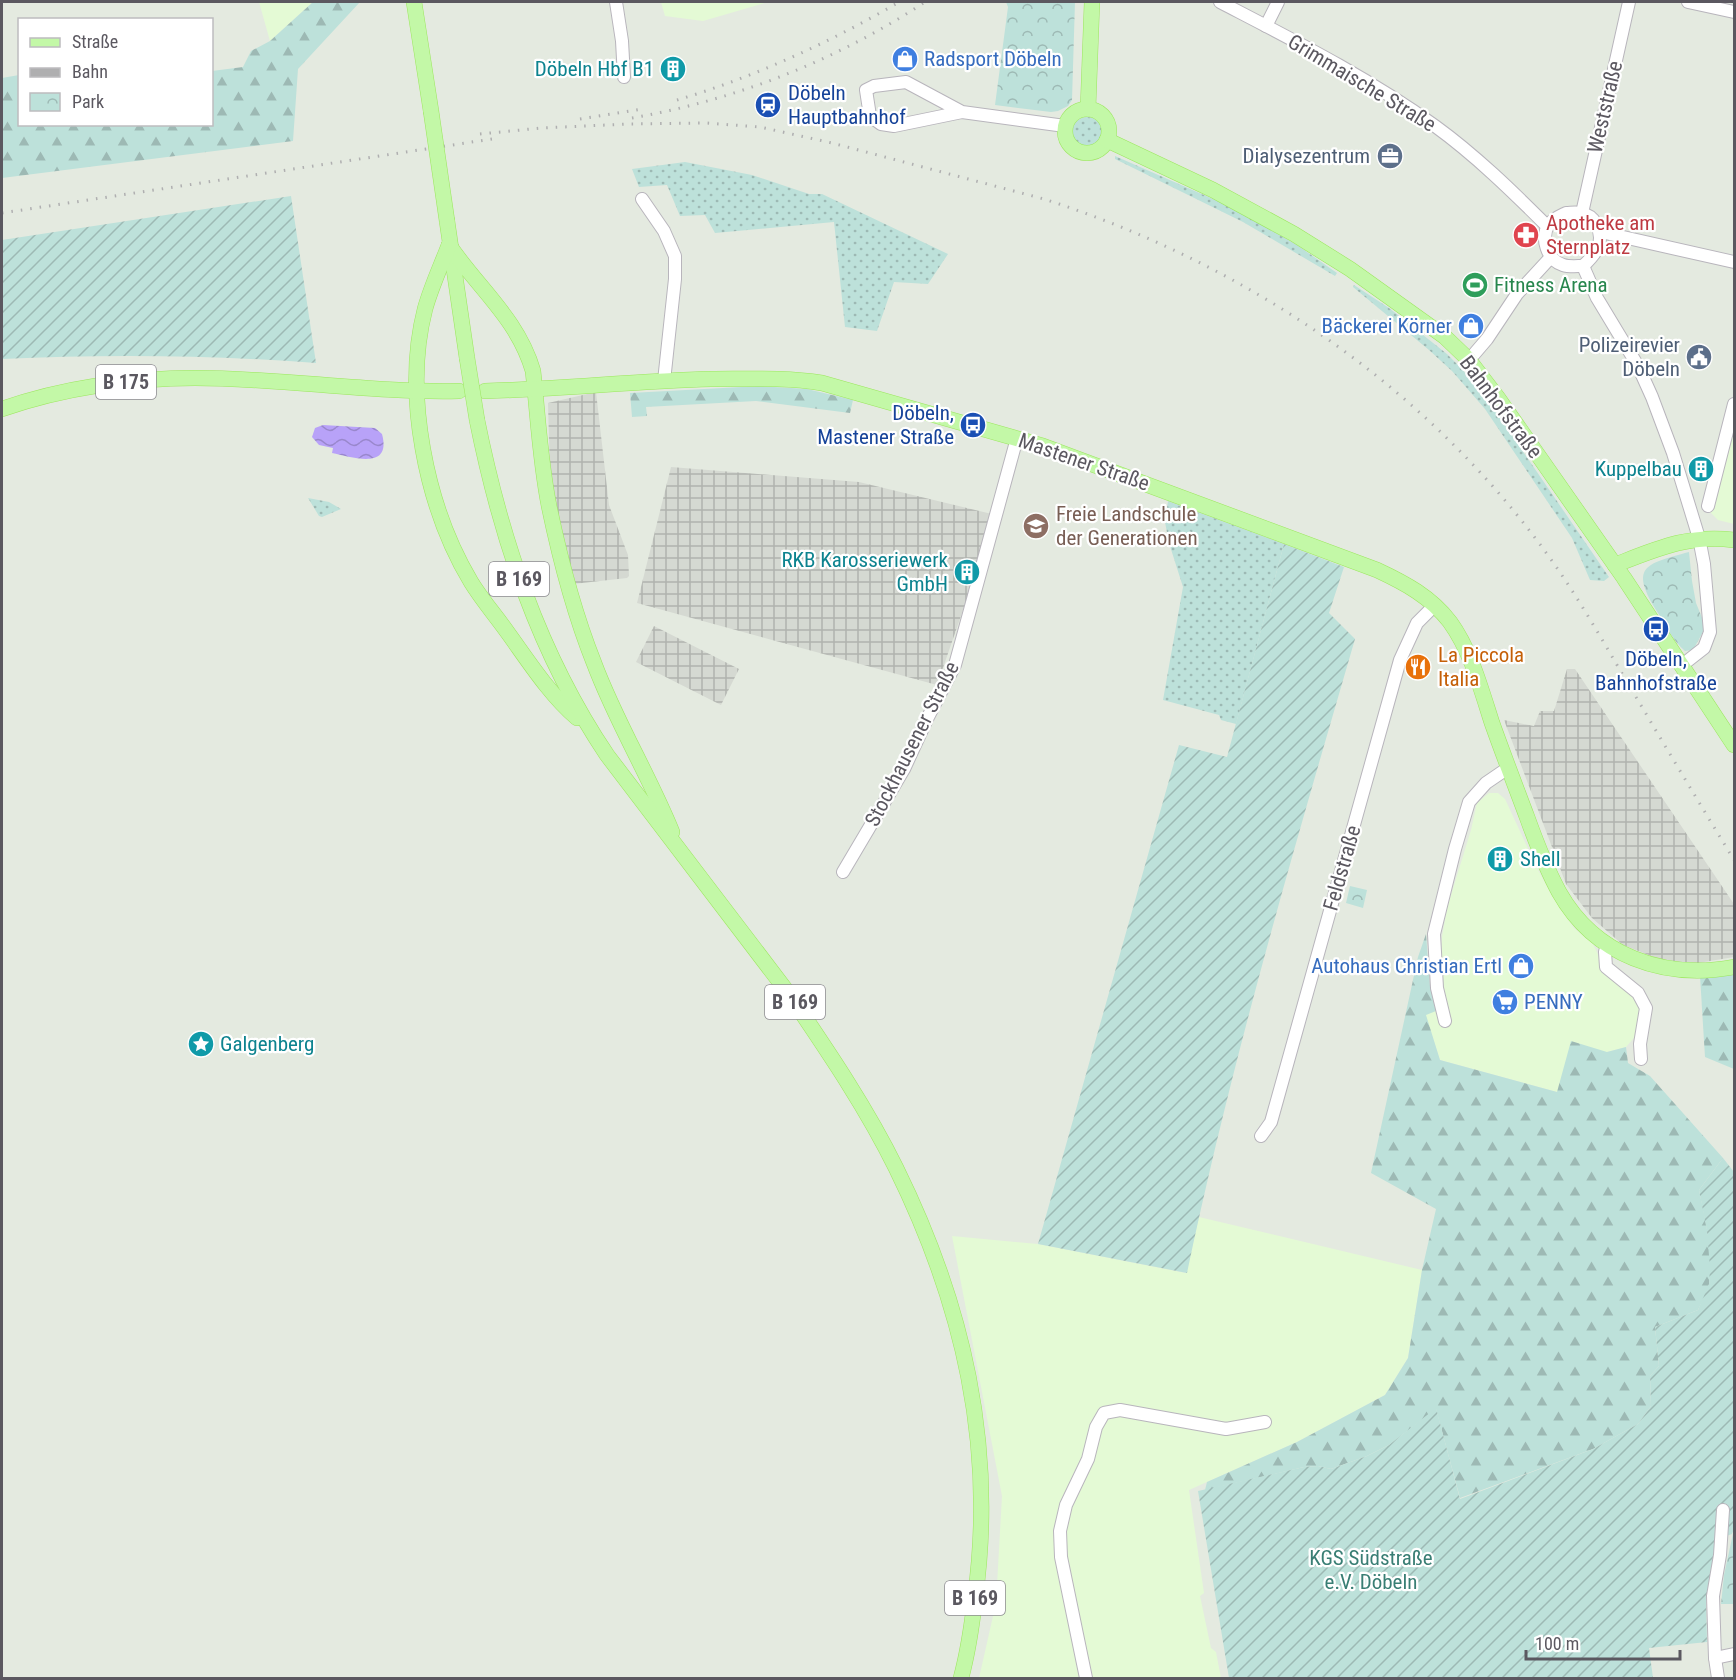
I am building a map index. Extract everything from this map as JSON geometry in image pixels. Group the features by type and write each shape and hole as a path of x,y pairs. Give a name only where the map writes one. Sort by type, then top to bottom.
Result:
{"main road":[{"path":"1088,109 1092,2"},
{"name":"B 169","path":"415,3 449,245 477,420 494,495 519,578 548,651 588,727 789,994 841,1073 895,1166 939,1266 964,1352 978,1430 981,1476 982,1523 978,1579 971,1631 961,1678"},
{"path":"1088,109 1097,111 1107,122 1109,129 1107,140 1102,148 1094,152 1079,152 1068,143 1065,126 1071,115 1088,109"},
{"name":"Bahnhofstraße","path":"1107,140 1223,195 1312,244 1422,319 1469,360 1615,565 1734,745"},
{"path":"449,245 513,325 529,358 549,506 577,615 612,709 662,806 679,849"},
{"path":"449,245 422,321 418,360 418,392 424,456 432,492 450,541 471,582 531,665 569,711 588,727"},
{"name":"B 175","path":"3,408 75,390 142,380 184,378 418,392 459,391"},
{"name":"Mastener Straße","path":"485,391 664,381 757,378 802,380 859,393 1017,438 1095,464 1360,563 1405,583 1435,605 1449,621 1466,650 1537,842 1560,892 1584,926 1624,954 1657,967 1693,971 1734,967"},
{"path":"1615,565 1673,544 1699,538 1734,540"}],"street":[{"path":"616,2 624,76"},
{"name":"Grimmaische Straße","path":"1220,2 1352,72 1436,126 1509,187 1547,226"},
{"path":"1266,26 1278,2"},
{"name":"Weststraße","path":"1582,213 1629,2"},
{"path":"1688,2 1734,12"},
{"path":"962,112 906,82 874,86 866,90 870,116 881,124 894,126 962,112 1065,126"},
{"path":"642,198 664,231 675,256 675,279 664,381"},
{"path":"1566,213 1582,213 1593,219 1601,232 1599,245 1592,258 1583,266 1563,265 1551,257 1545,243 1547,226 1566,213"},
{"path":"1601,232 1734,262"},
{"path":"1469,360 1487,339 1517,294 1551,257"},
{"path":"1583,266 1597,298 1638,366 1652,397 1673,453 1699,538 1704,564 1710,632 1704,648 1681,666"},
{"path":"1708,506 1734,405"},
{"name":"Stockhausener Straße","path":"843,872 904,769 952,673 960,653 1017,438"},
{"name":"Feldstraße","path":"1261,1136 1271,1122 1400,660 1417,623 1435,605"},
{"path":"1445,1021 1437,988 1434,934 1455,849 1469,802 1486,783 1508,768"},
{"path":"1607,944 1606,967 1638,993 1646,1008 1640,1044 1641,1059"},
{"path":"1086,1678 1060,1557 1060,1531 1066,1505 1088,1459 1095,1427 1104,1413 1120,1410 1226,1429 1265,1422"},
{"path":"1718,1678 1713,1596 1720,1555 1723,1510"},
{"path":"1715,1658 1734,1654"}],"shaded area":[{"path":"259,2 313,2 270,41"},
{"path":"661,2 768,2 703,21 665,16"},
{"path":"596,392 609,505 628,555 629,576 573,584 550,477 548,403"},
{"path":"1734,421 1734,524 1718,520 1710,512"},
{"path":"671,467 859,482 996,515 937,685 637,603"},
{"path":"654,626 739,669 721,705 636,662"},
{"path":"1567,669 1575,669 1734,904 1734,957 1692,964 1659,959 1623,945 1592,918 1566,884 1504,720 1534,726 1540,711 1554,711"},
{"path":"1489,793 1498,793 1505,799 1550,892 1574,928 1593,944 1604,967 1629,990 1643,1009 1640,1031 1626,1047 1607,1052 1557,1092 1440,1060 1425,1014 1445,1008 1441,954 1447,908 1477,803"},
{"path":"1199,1217 1422,1270 1408,1358 1385,1395 1297,1442 1189,1490 1204,1593 1200,1596 1211,1648 1216,1652 1221,1678 979,1678 996,1603 1002,1496 952,1236 1038,1244 1186,1273"}],"green space":[{"path":"313,2 360,2 298,69 293,141 2,178 2,78 18,75 18,126 213,126 213,71 243,67 251,51 270,41"},
{"path":"1006,2 1075,2 1072,100 1068,106 1051,112 995,105 1008,7"},
{"path":"1087,117 1097,122 1102,132 1097,142 1087,147 1077,142 1072,132 1077,122"},
{"path":"1115,156 1229,206 1297,245 1337,273 1335,276 1243,222 1115,159"},
{"path":"685,162 752,175 809,194 822,194 948,254 928,284 894,282 877,331 845,327 834,222 715,233 705,215 680,216 667,185 639,187 632,169"},
{"path":"291,196 316,363 159,356 2,359 2,240"},
{"path":"1354,285 1389,308 1461,368 1489,402 1609,577 1604,581 1590,580 1572,538 1485,409 1452,371 1353,287"},
{"path":"760,386 807,389 853,400 850,413 756,401 646,407 647,416 632,417 630,393"},
{"path":"308,498 329,502 341,509 322,517 319,516"},
{"path":"1168,501 1284,544 1236,724 1221,720 1219,715 1163,700 1183,587 1165,522"},
{"path":"1284,544 1344,567 1329,613 1355,639 1244,1034 1187,1273 1038,1244 1179,745 1227,757"},
{"path":"1689,552 1696,603 1703,620 1704,630 1693,650 1685,651 1649,598 1643,577 1652,564"},
{"path":"1350,886 1367,890 1363,908 1346,903"},
{"path":"1426,934 1430,986 1436,1011 1426,1015 1440,1060 1557,1092 1571,1041 1607,1052 1626,1047 1628,1063 1650,1076 1723,1158 1699,1190 1710,1249 1707,1291 1698,1310 1655,1327 1659,1366 1650,1376 1651,1406 1638,1424 1593,1449 1460,1498 1436,1409 1389,1445 1331,1469 1318,1466 1304,1467 1205,1490 1207,1482 1297,1442 1385,1395 1408,1358 1422,1270 1436,1209 1371,1173 1418,957"},
{"path":"1734,972 1734,1069 1705,1057 1700,976"},
{"name":"KGS Südstraße e.V. Döbeln","path":"1723,1158 1734,1172 1734,1529 1732,1534 1718,1539 1706,1598 1707,1642 1649,1648 1653,1678 1229,1678 1198,1491 1304,1467 1318,1466 1331,1469 1389,1445 1436,1408 1460,1499 1593,1449 1638,1424 1651,1406 1650,1376 1659,1366 1655,1327 1698,1310 1709,1284 1707,1231 1699,1190"},
{"path":"1734,1529 1734,1604 1721,1604 1724,1575"}],"water":[{"path":"323,425 375,428 382,434 384,446 381,453 368,459 332,453 333,448 319,445 312,437 315,428"}],"railway":[{"path":"677,100 734,81 791,58 899,2"},
{"path":"632,118 709,100 784,75 857,42 925,2"},
{"path":"580,119 642,109"},
{"path":"480,134 541,128 629,124 706,123 760,127 832,143 1044,199 1120,227 1193,259 1264,298 1331,342 1394,390 1453,445 1508,504 1557,568 1579,602 1734,860"},
{"path":"2,213 492,139"}],"place":[{"name":"Radsport Döbeln","path":"905,59"},
{"name":"Döbeln Hbf B1","path":"673,69"},
{"name":"Döbeln Hauptbahnhof","path":"768,105"},
{"name":"Dialysezentrum","path":"1390,156"},
{"name":"Apotheke am Sternplatz","path":"1526,235"},
{"name":"Fitness Arena","path":"1475,285"},
{"name":"Bäckerei Körner","path":"1471,326"},
{"name":"Polizeirevier Döbeln","path":"1699,357"},
{"name":"Döbeln, Mastener Straße","path":"973,425"},
{"name":"Kuppelbau","path":"1701,469"},
{"name":"Freie Landschule der Generationen","path":"1036,526"},
{"name":"RKB Karosseriewerk GmbH","path":"967,572"},
{"name":"Döbeln, Bahnhofstraße","path":"1656,629"},
{"name":"La Piccola Italia","path":"1418,667"},
{"name":"Shell","path":"1500,859"},
{"name":"Autohaus Christian Ertl","path":"1521,966"},
{"name":"PENNY","path":"1505,1002"},
{"name":"Galgenberg","path":"201,1044"}]}
